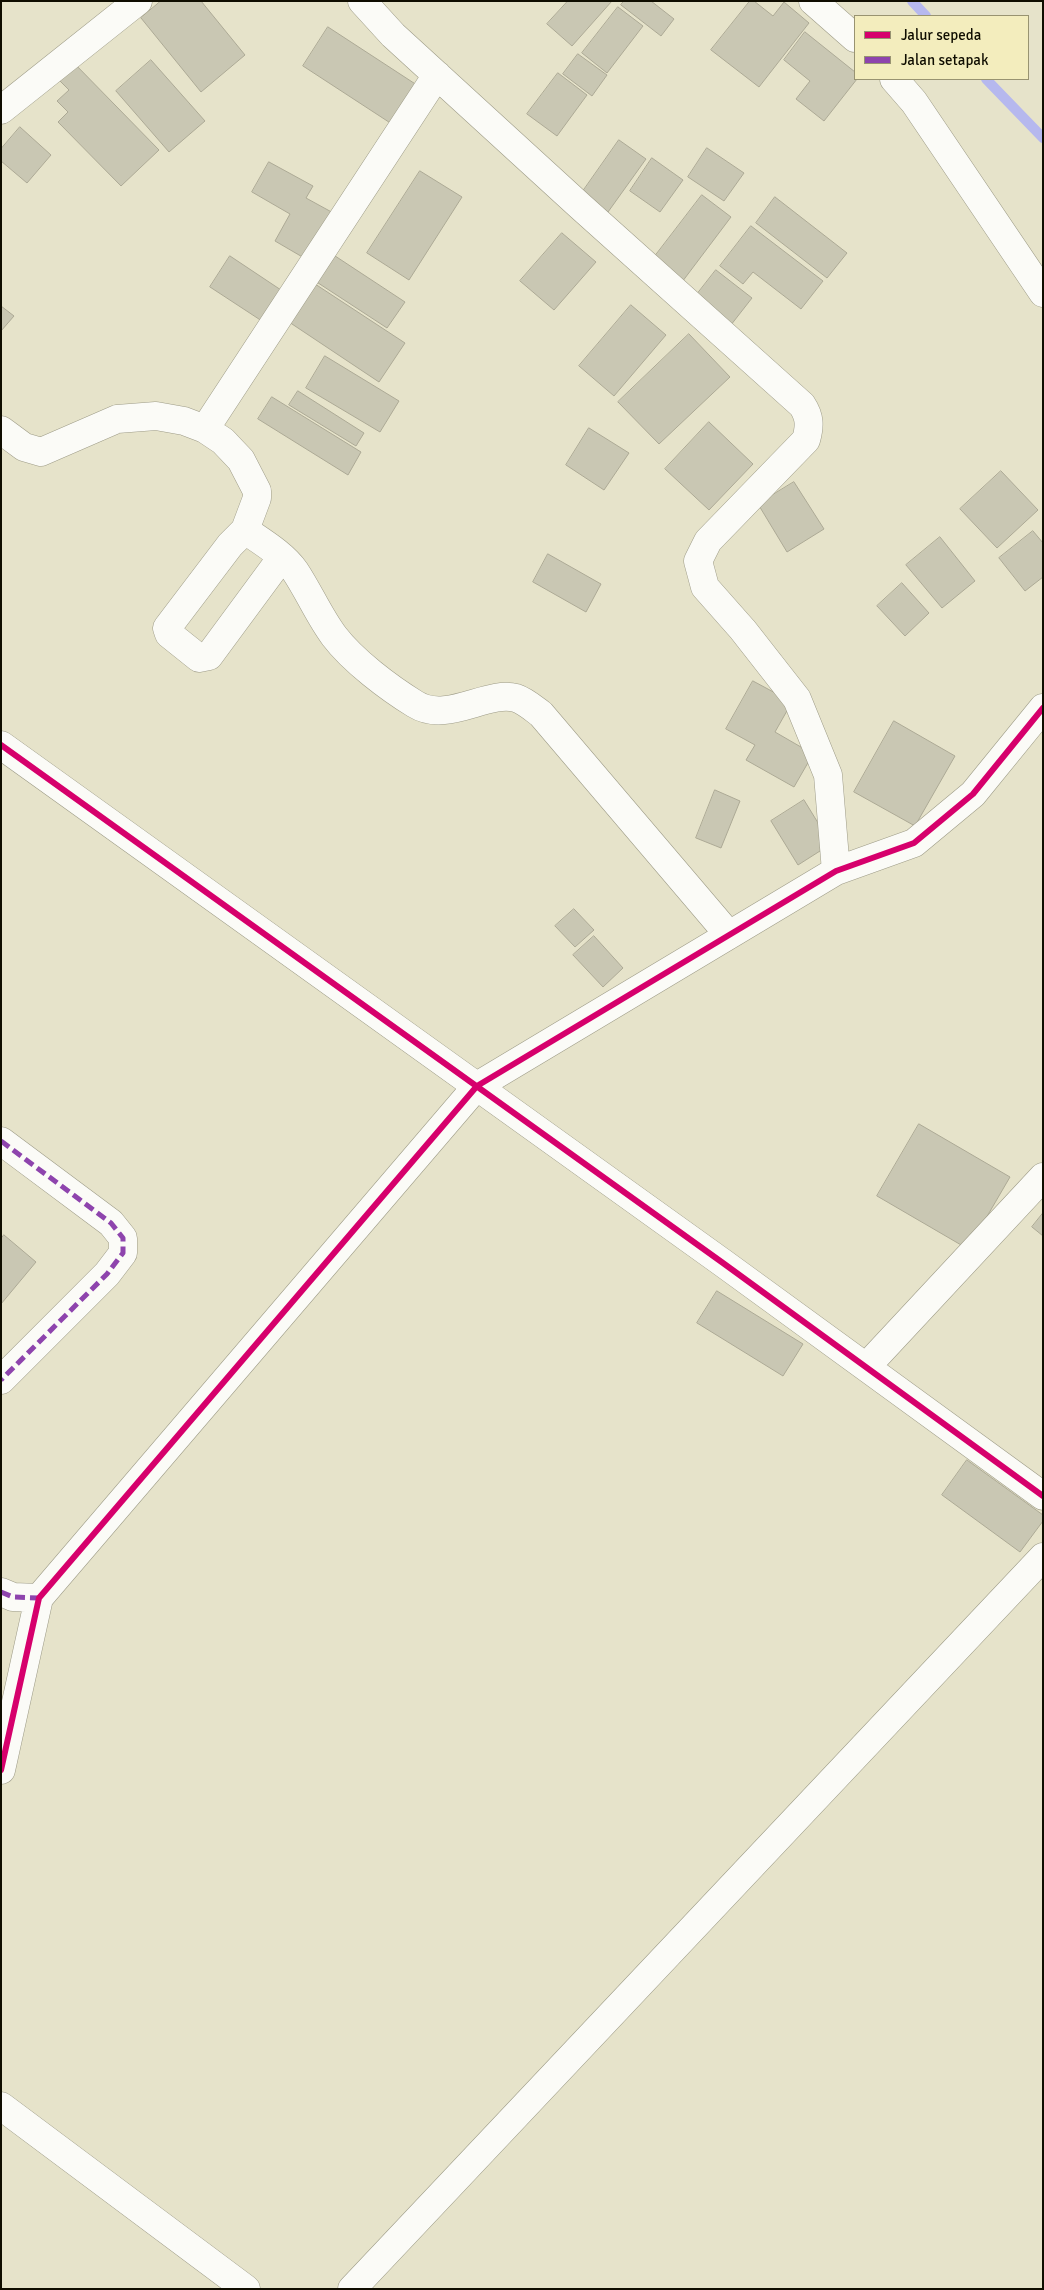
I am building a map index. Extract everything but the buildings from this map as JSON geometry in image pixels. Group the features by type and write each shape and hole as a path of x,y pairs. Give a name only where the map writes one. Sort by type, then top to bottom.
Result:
{"street":[{"path":"1,110 138,1"},
{"path":"362,1 393,35 802,405 808,414 809,426 806,440 708,541 698,561 705,587 743,630 797,698 828,775 836,871"},
{"path":"813,1 854,37"},
{"path":"205,429 437,75"},
{"path":"895,80 914,102 1043,293"},
{"path":"1,430 24,446 41,452 108,422 133,416 156,416 184,421 205,429 223,442 241,460 255,485 257,498 246,530 230,545 167,628 168,634 199,658 208,656 282,557"},
{"path":"246,530 282,557 294,570 335,638 374,676 417,706 435,709 459,709 502,697 515,698 527,703 541,714 552,724 728,935"},
{"path":"1,1770 39,1598 476,1086 836,871 914,843 973,794 1043,708"},
{"path":"1,745 1043,1496"},
{"path":"1,1141 111,1223 123,1238 123,1253 107,1274 1,1380"},
{"path":"866,1367 1043,1177"},
{"path":"352,2289 1043,1557"},
{"path":"1,1592 13,1597 39,1598"},
{"path":"1,2106 246,2289"}],"waterway":[{"path":"912,1 925,15"},
{"path":"987,80 1043,138"}],"marked path":[{"path":"1,1141 111,1223 123,1238 123,1253 107,1274 1,1380"},
{"path":"1,1592 13,1597 39,1598"}],"cycle path":[{"path":"1,1770 39,1598 477,1086 836,871 914,843 973,794 1043,708"},
{"path":"1,745 723,1263 1043,1496"}]}
